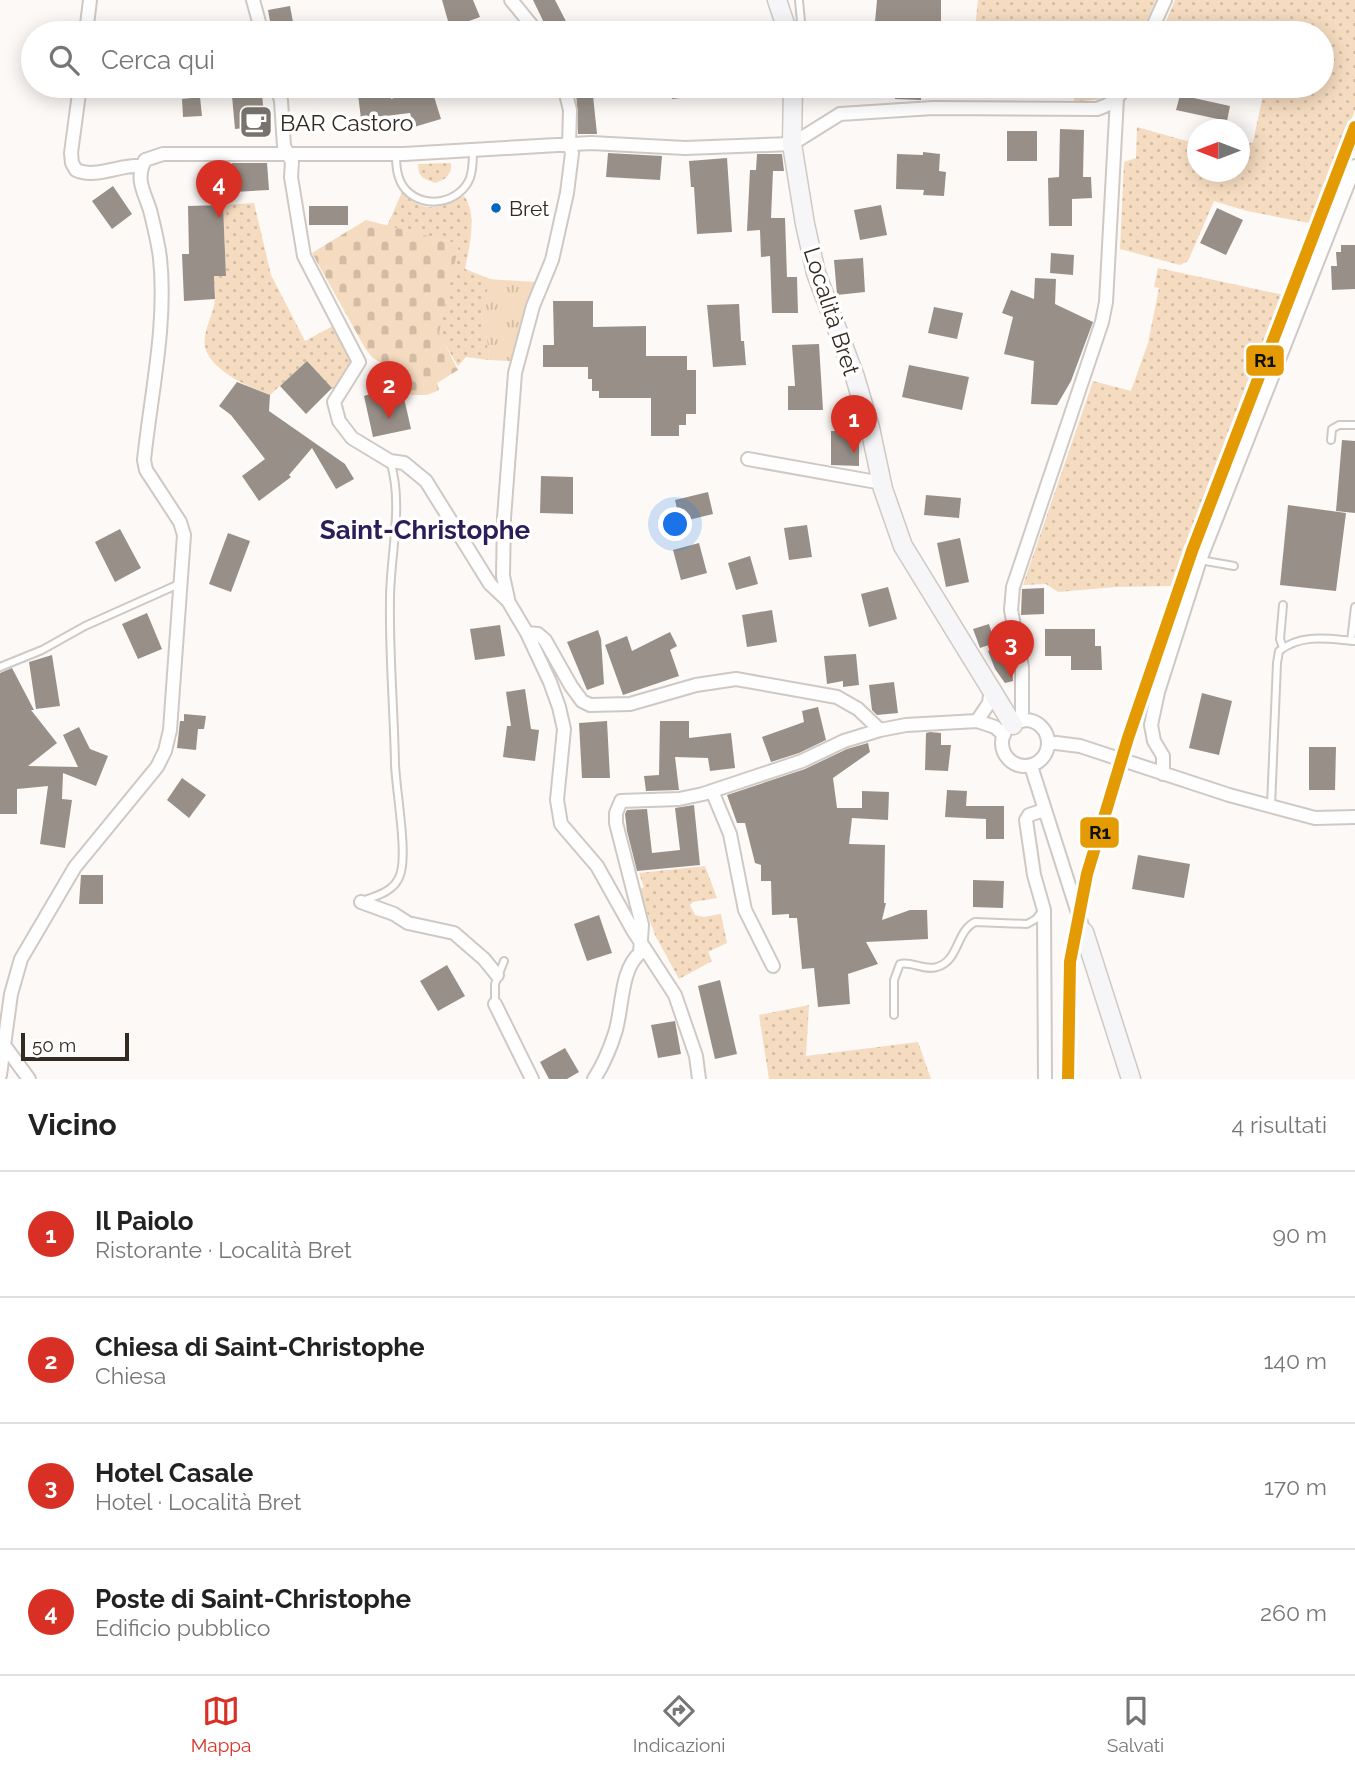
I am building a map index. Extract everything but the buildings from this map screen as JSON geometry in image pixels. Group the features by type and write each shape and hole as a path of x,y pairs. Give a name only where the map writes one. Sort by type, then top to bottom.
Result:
{"street":[{"path":"87,21 90,0"},
{"path":"253,0 259,21"},
{"path":"510,0 528,21"},
{"path":"777,0 784,21"},
{"path":"1155,21 1165,0"},
{"path":"78,98 71,153 76,170 87,173 129,165 142,166"},
{"path":"280,98 284,146 292,162 291,177 304,256 359,362 334,402 344,429 352,438 390,461 404,463 426,481 491,584 508,601 527,633 550,682 564,729 557,800 561,824 597,866 616,903 676,995 696,1056 699,1079"},
{"path":"508,601 503,576 504,518 515,373 533,306 552,260 561,227 572,153 569,145 570,110 567,98"},
{"name":"Località Bret","path":"793,98 793,150 816,273 855,377 882,483 903,546 992,688 1013,727"},
{"path":"0,1075 4,1045 5,991 75,867 145,783 165,751 170,730 179,584 184,550 180,522 146,470 144,460 154,388 162,284 159,254 149,208 140,183 145,160 163,154 396,154 613,144 793,150 840,114 946,108 1097,109 1117,99"},
{"path":"594,1079 615,1032 628,974 634,959 640,953 642,942 642,925 615,823 621,802 679,799 712,791 802,761 844,741 906,725 977,721 995,727 1013,727 1036,724 1046,735 1048,742 1044,757 1024,766 1010,761 1003,749 1013,727 1022,667 1011,610 1013,587 1102,322 1106,303 1117,99"},
{"path":"1163,774 1163,756 1154,741 1151,725 1158,692 1200,560 1355,166"},
{"path":"748,459 882,483"},
{"path":"527,633 538,634 545,639 571,686 582,701 590,705 630,704 696,685 736,679 837,697 858,709 880,730"},
{"path":"977,721 984,714 992,688"},
{"path":"1048,742 1080,746 1163,774 1315,818 1355,817"},
{"path":"1031,765 1131,1079"},
{"path":"712,791 730,834 745,910 772,967"},
{"path":"1044,810 1029,815 1027,820 1034,875 1044,910 1045,1079"},
{"path":"361,902 408,923 454,933 476,951 497,975"},
{"path":"495,1004 532,1079"},
{"path":"4,1045 29,1079"}],"lane":[{"path":"799,0 801,21"},
{"path":"396,154 399,180 417,198 430,202 454,197 464,188 471,177 473,151"},
{"path":"1331,440 1332,429 1339,425 1355,425"},
{"path":"361,902 394,887 400,877 403,862 396,789 390,602 395,525 393,472 390,461"},
{"path":"1200,560 1234,566"},
{"path":"0,667 42,650 85,626 179,584"},
{"path":"1283,605 1280,639 1283,648"},
{"path":"1271,806 1279,651 1306,638 1353,641 1355,607"},
{"path":"894,1015 894,980 900,964 904,962 927,968 946,964 968,925 975,922 1027,924 1044,910"},
{"path":"495,1004 497,975 504,961"}],"green space":[{"path":"978,0 1156,0 1146,21 976,21"},
{"path":"1175,0 1355,0 1355,110 1314,219 1309,223 1247,211 1214,201 1188,261 1180,265 1120,249 1124,162 1136,158 1137,127 1187,141 1187,182 1250,182 1250,143 1253,142 1262,98 1334,98 1334,21 1166,21"},
{"path":"1074,98 1099,98 1092,100 1074,101"},
{"path":"451,163 448,176 435,183 423,178 419,173 418,164"},
{"path":"402,192 409,199 424,206 448,204 464,196 468,203 472,221 465,269 495,281 481,312 489,360 466,357 458,366 438,333 459,244 387,226"},
{"path":"254,203 271,275 305,341 333,326 352,363 342,381 333,389 307,361 270,395 223,371 209,356 205,347 215,299 214,276 226,276 223,205"},
{"path":"366,220 459,244 439,333 458,370 437,383 439,390 427,395 411,395 406,381 372,357 312,253"},
{"path":"1158,268 1284,295 1172,586 1058,592 1046,584 1023,585 1093,381 1131,391 1148,343 1159,288 1154,287"},
{"path":"488,279 536,282 511,361 489,360 481,312"},
{"path":"705,866 717,898 693,902 690,905 695,915 704,917 721,914 727,943 708,952 712,961 679,979 655,935 639,890 644,887 639,873"},
{"path":"809,1005 806,1056 918,1042 931,1079 769,1079 759,1015"}],"transit line":[{"name":"R1","path":"1068,1079 1070,962 1087,874 1128,738 1192,551 1355,127"}],"place":[{"name":"BAR Castoro","path":"256,122"},
{"name":"Bret","path":"496,208"},
{"name":"Poste di Saint-Christophe","path":"219,218"},
{"name":"Chiesa di Saint-Christophe","path":"389,419"},
{"name":"Il Paiolo","path":"854,453"},
{"name":"Hotel Casale","path":"1011,678"}],"district":[{"name":"Saint-Christophe","path":"425,530"}]}
